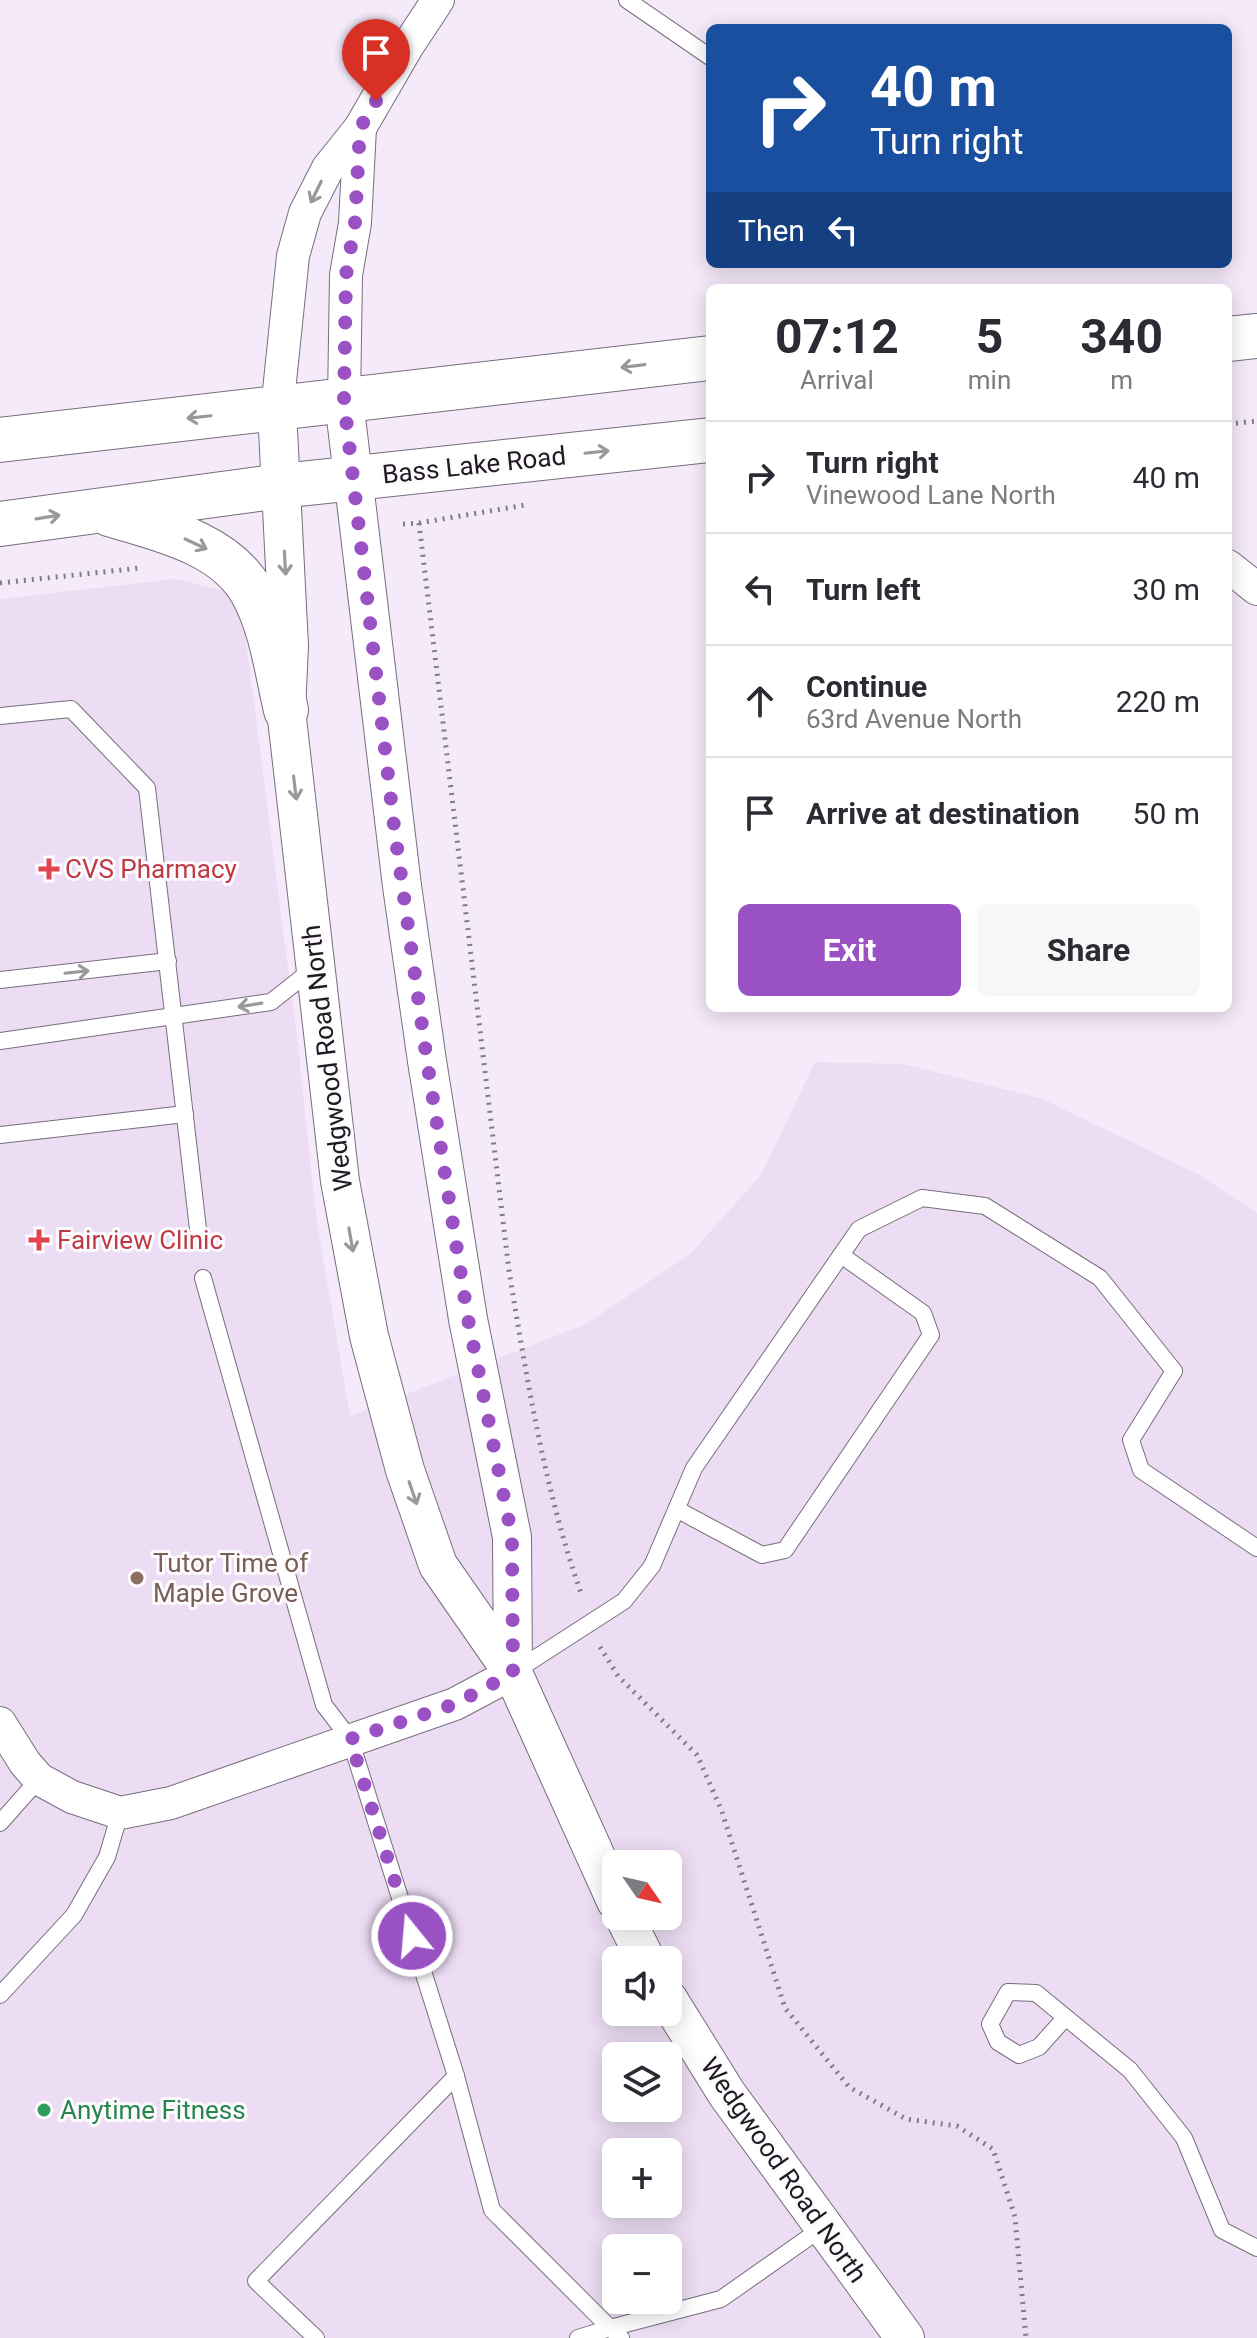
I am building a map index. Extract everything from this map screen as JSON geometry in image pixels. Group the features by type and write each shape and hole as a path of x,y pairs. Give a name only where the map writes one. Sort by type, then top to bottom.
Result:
{"main road":[{"path":"1232,339 1257,336"},
{"path":"0,440 706,358"},
{"name":"Bass Lake Road","path":"0,524 281,486 706,440"},
{"path":"96,510 184,539 215,554 238,573 251,590 264,619 286,710"}],"street":[{"path":"277,410 293,256 305,213 328,168 360,128 438,0"},
{"path":"344,401 346,275 355,223 360,128"},
{"name":"Wedgwood Road North","path":"344,401 398,855 427,1061 468,1319 512,1537 513,1673"},
{"name":"Wedgwood Road North","path":"277,410 289,646 286,710 340,1181 369,1336 401,1455 438,1565 513,1673 602,1870"},
{"path":"1232,569 1257,589"},
{"path":"0,1723 39,1779 72,1797 120,1813 171,1803 455,1704 513,1673"},
{"name":"Wedgwood Road North","path":"682,2022 727,2094 905,2338"}],"lane":[{"path":"627,0 706,54"},
{"path":"0,716 71,709 147,788 198,1229"},
{"path":"0,980 168,961"},
{"path":"0,1041 271,1002 315,967"},
{"path":"0,1135 185,1114"},
{"path":"513,1673 624,1601 652,1566 694,1468 859,1229 922,1198 985,1206 1100,1278 1174,1371 1131,1440 1141,1470 1257,1548"},
{"path":"678,1510 762,1555 785,1550 931,1335 923,1313 841,1255"},
{"path":"203,1278 324,1705 350,1739 456,2076 492,2210 616,2333"},
{"path":"0,1823 39,1779"},
{"path":"0,1995 74,1915 107,1857 120,1813"},
{"path":"1065,2018 1039,2047 1019,2055 998,2042 990,2024 1008,1992 1036,1993 1130,2070 1184,2138 1222,2230 1257,2248"},
{"path":"316,2338 256,2281 456,2076"},
{"path":"578,2338 616,2333 721,2299 822,2228"}],"path":[{"path":"1232,424 1257,421"},
{"path":"403,524 419,523 509,1271 528,1384 568,1552 590,1621 602,1652 618,1676 697,1755 721,1809 785,2008 849,2087 906,2119 957,2126 993,2149 1015,2217 1026,2338"},
{"path":"0,583 147,567"}],"shaded area":[{"path":"175,579 226,591 244,626 298,1045 316,1216 350,1416 586,1324 690,1254 761,1175 815,1062 904,1064 1040,1098 1198,1174 1257,1213 1257,2338 0,2338 0,599"}],"place":[{"name":"CVS Pharmacy","path":"49,869"},
{"name":"Fairview Clinic","path":"39,1240"},
{"name":"Tutor Time of Maple Grove","path":"137,1578"},
{"name":"Anytime Fitness","path":"44,2110"}],"route":[{"path":"376,101 360,128 355,223 346,275 343,319 344,401 394,826 427,1061 468,1319 512,1537 513,1673 455,1704 350,1739 412,1936"}]}
